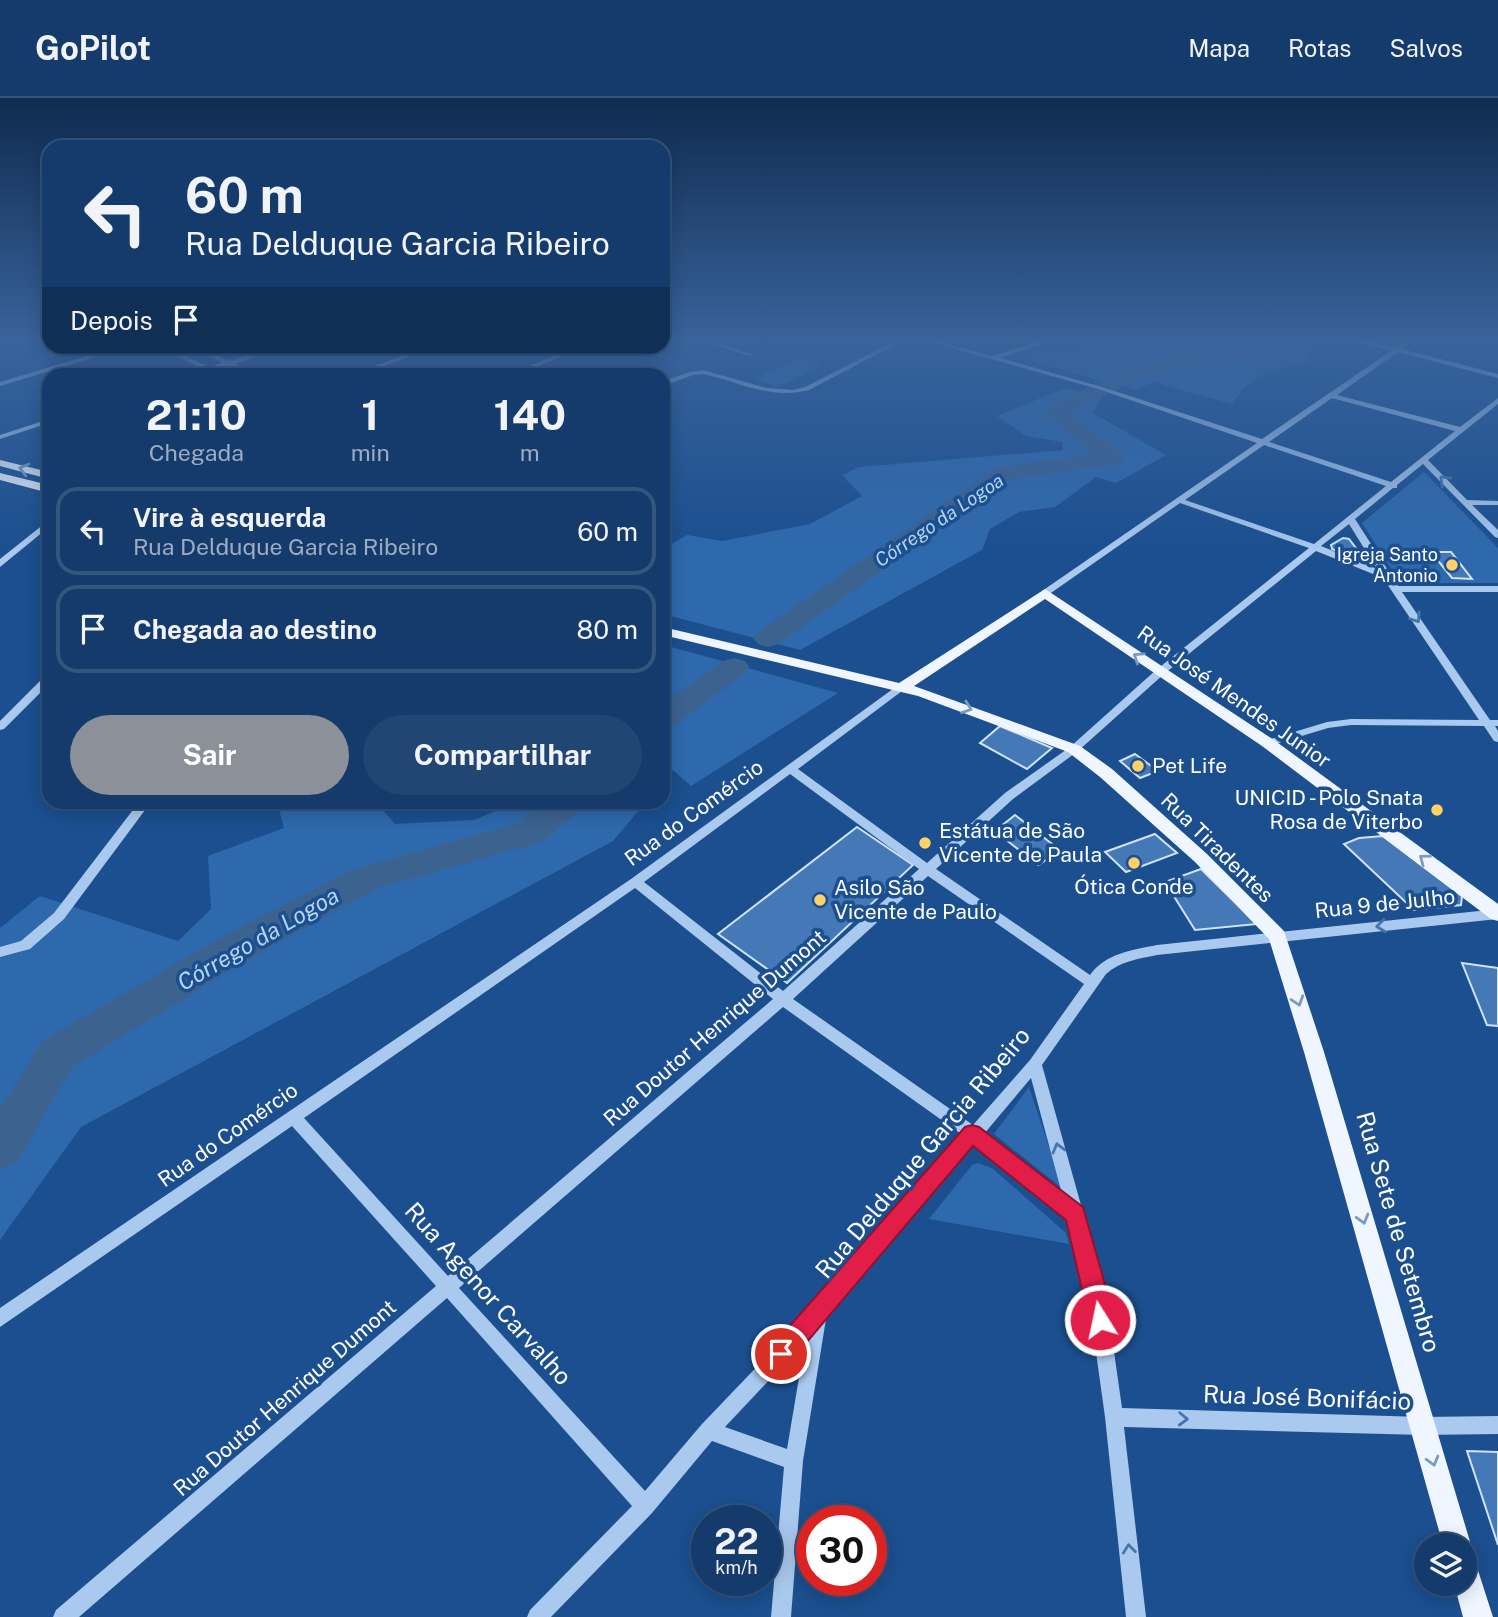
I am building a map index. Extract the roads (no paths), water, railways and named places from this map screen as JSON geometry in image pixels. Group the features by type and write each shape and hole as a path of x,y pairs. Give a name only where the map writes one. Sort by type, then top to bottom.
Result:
{"main road":[{"path":"0,463 42,474"},
{"path":"0,476 42,486"},
{"name":"Rua José Mendes Junior","path":"1045,593 1268,743 1498,914"},
{"name":"Rua do Comércio","path":"901,688 1045,593"},
{"name":"Rua Tiradentes","path":"670,633 949,701 1074,749 1107,773 1202,858 1277,936"},
{"name":"Rua Sete de Setembro","path":"1277,936 1314,1052 1454,1533"},
{"path":"1472,1596 1478,1617"}],"street":[{"path":"1169,411 1394,486"},
{"name":"Rua do Comércio","path":"1045,593 1307,411"},
{"path":"1390,411 1462,430"},
{"name":"Rua Doutor Henrique Dumont","path":"63,1617 783,999 1009,796 1074,749 1160,672 1315,547 1352,521 1485,411"},
{"path":"0,437 42,423"},
{"path":"1424,461 1498,535"},
{"path":"1178,500 1315,547 1386,576"},
{"path":"1467,502 1498,503"},
{"path":"1352,521 1386,576 1493,723 1498,739"},
{"path":"0,564 42,529"},
{"path":"1396,589 1498,589"},
{"path":"0,727 42,685"},
{"name":"Rua do Comércio","path":"0,1318 635,882 901,688"},
{"path":"1268,743 1327,725 1351,722 1493,723"},
{"path":"791,769 926,868 1091,982"},
{"path":"0,952 25,946 59,916 140,809"},
{"path":"635,882 783,999 972,1133 1076,1214"},
{"name":"Rua 9 de Julho","path":"1111,962 1157,950 1498,914"},
{"name":"Rua Delduque Garcia Ribeiro","path":"537,1617 645,1506 709,1431 818,1315 972,1133 1035,1064 1091,982 1111,962"},
{"path":"1035,1064 1097,1295 1114,1417 1136,1617"},
{"name":"Rua Agenor Carvalho","path":"293,1116 645,1506"},
{"path":"781,1617 794,1461 818,1315"},
{"name":"Rua José Bonifácio","path":"1114,1417 1423,1426 1498,1425"},
{"path":"709,1431 794,1461"}],"waterway":[{"name":"Córrego da Logoa","path":"768,638 1004,473 1113,459 1057,413 1061,411"},
{"name":"Córrego da Logoa","path":"670,714 734,667"},
{"name":"Córrego da Logoa","path":"0,1150 57,1054 232,950 362,880 531,832 559,809"}],"place":[{"name":"Igreja Santo Antonio","path":"1452,565"},
{"name":"Pet Life","path":"1138,766"},
{"name":"UNICID - Polo Snata Rosa de Viterbo","path":"1437,810"},
{"name":"Estátua de São Vicente de Paula","path":"925,843"},
{"name":"Ótica Conde","path":"1134,863"},
{"name":"Asilo São Vicente de Paulo","path":"820,900"}]}
